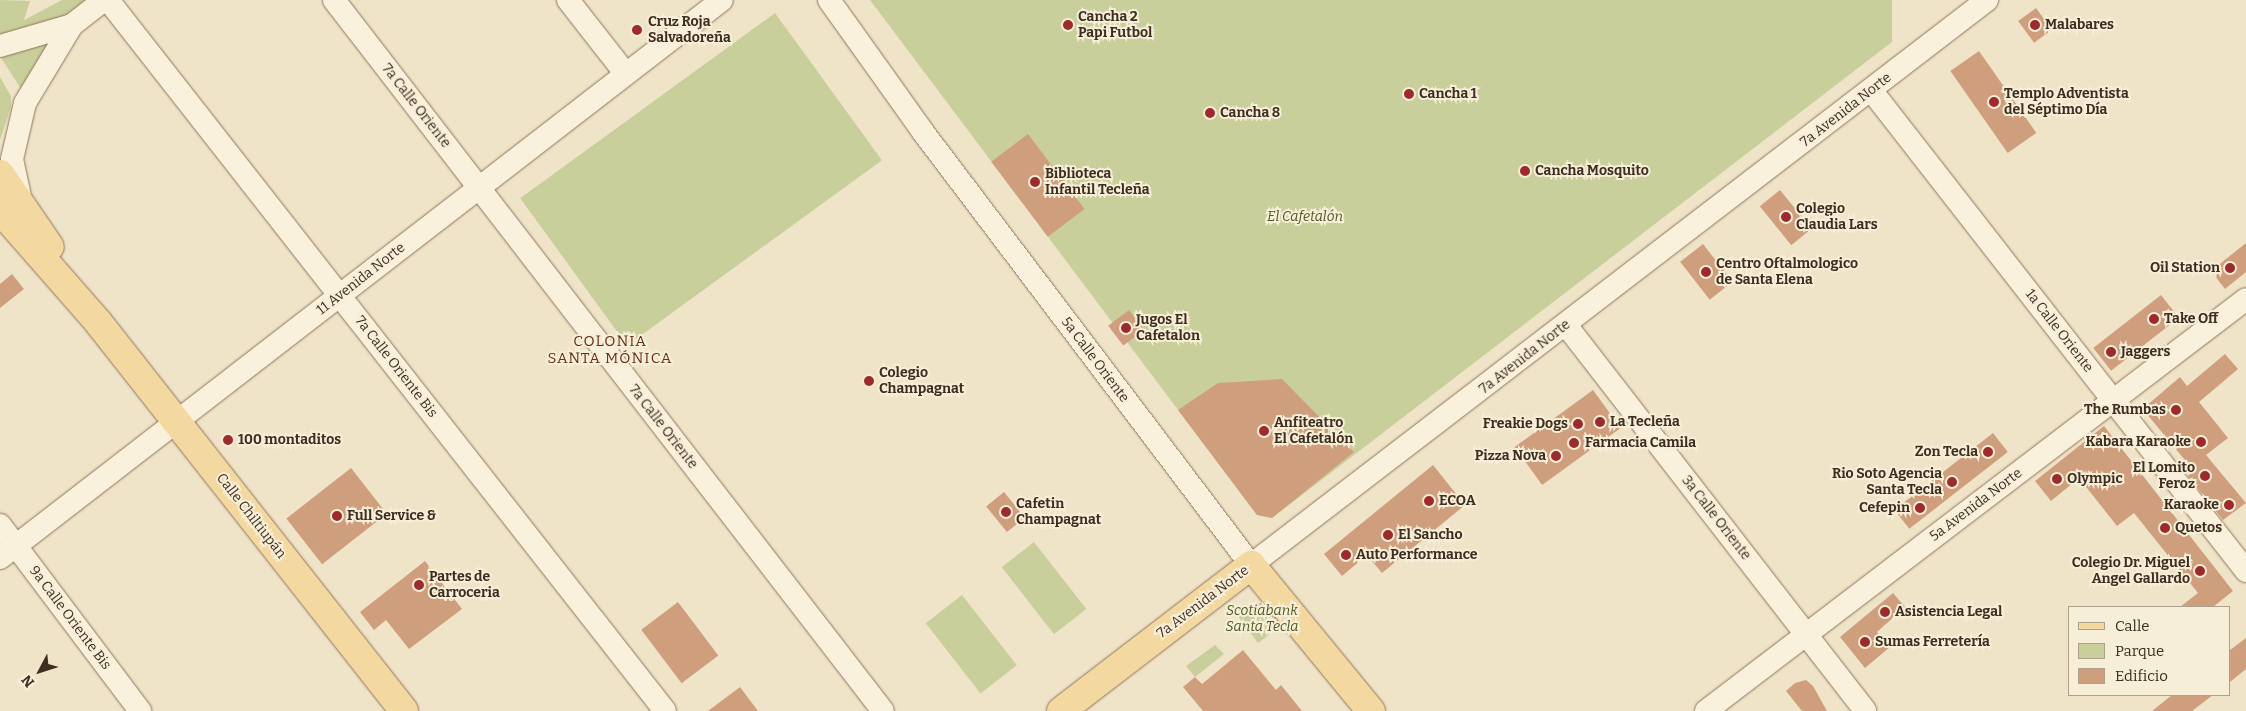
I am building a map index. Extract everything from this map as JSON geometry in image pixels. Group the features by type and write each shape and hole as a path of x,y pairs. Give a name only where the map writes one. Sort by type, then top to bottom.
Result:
{"main road":[{"name":"Calle Chiltiupán","path":"0,174 6,210 98,322 404,711"},
{"name":"7a Avenida Norte","path":"1061,711 1251,566"},
{"name":"5a Calle Oriente","path":"1251,566 1371,711"}],"street":[{"path":"6,210 12,159 25,102 72,25 104,0"},
{"name":"7a Calle Oriente Bis","path":"108,0 666,711"},
{"name":"7a Calle Oriente","path":"334,0 883,711"},
{"path":"568,0 625,73"},
{"name":"11 Avenida Norte","path":"8,552 625,73 722,0"},
{"name":"5a Calle Oriente","path":"829,0 923,132 1251,566"},
{"name":"7a Avenida Norte","path":"1251,566 1987,0"},
{"path":"0,46 72,25"},
{"name":"1a Calle Oriente","path":"1871,90 2246,571"},
{"name":"5a Avenida Norte","path":"1706,711 2246,299"},
{"name":"3a Calle Oriente","path":"1566,325 1866,711"},
{"name":"9a Calle Oriente Bis","path":"0,525 8,552 140,711"}],"green space":[{"path":"0,0 30,1 24,20 62,0 97,0 69,21 0,41"},
{"name":"El Cafetalón","path":"870,0 1892,0 1892,42 1272,518 1257,515"},
{"path":"775,13 882,160 627,345 520,198"},
{"path":"58,35 21,89 0,56"},
{"path":"0,77 11,96 11,107 0,140"},
{"path":"1034,542 1086,609 1054,634 1002,567"},
{"path":"962,595 1017,665 981,693 926,623"},
{"name":"Scotiabank Santa Tecla","path":"1257,603 1266,603 1290,619 1258,643 1237,615"},
{"name":"Scotiabank Santa Tecla","path":"1215,645 1224,654 1195,677 1186,666"}],"building":[{"name":"Malabares","path":"2036,8 2052,30 2034,43 2018,21"},
{"name":"Templo Adventista del Séptimo Día","path":"1979,51 2036,133 2008,153 1950,71"},
{"name":"Biblioteca Infantil Tecleña","path":"1028,134 1085,209 1048,237 991,162"},
{"name":"Colegio Claudia Lars","path":"1780,190 1811,229 1791,245 1760,206"},
{"name":"Oil Station","path":"2246,243 2246,272 2225,289 2211,271"},
{"name":"Centro Oftalmologico de Santa Elena","path":"1703,244 1733,282 1710,300 1680,262"},
{"path":"12,274 24,289 0,308 0,284"},
{"path":"2161,295 2179,318 2111,371 2093,348"},
{"name":"Jugos El Cafetalon","path":"1129,310 1144,330 1123,346 1108,326"},
{"path":"2225,354 2238,369 2199,402 2228,438 2206,455 2246,503 2223,520 2188,476 2194,471 2146,413 2146,406 2180,377 2187,386"},
{"name":"Anfiteatro El Cafetalón","path":"1282,379 1354,452 1272,518 1257,515 1178,410 1218,383"},
{"path":"1593,390 1621,428 1542,485 1515,447"},
{"path":"2104,426 2233,591 2214,606 2181,606 2198,593 2134,513 2117,526 2079,478 2051,501 2035,481"},
{"path":"1993,433 2008,452 1909,529 1894,510"},
{"path":"1433,465 1465,505 1382,573 1367,555 1342,576 1324,554"},
{"name":"Full Service &","path":"351,468 387,514 322,564 286,518"},
{"name":"Cafetin Champagnat","path":"1004,492 1025,518 1007,532 986,506"},
{"name":"Partes de Carroceria","path":"425,561 462,609 409,649 386,620 374,630 360,612"},
{"name":"Sumas Ferretería","path":"1893,593 1905,607 1877,632 1890,647 1865,668 1840,637"},
{"path":"678,602 718,656 682,683 641,630"},
{"path":"2246,638 2246,669 2231,681 2231,649"},
{"name":"Scotiabank Santa Tecla","path":"1243,650 1276,690 1281,685 1302,711 1203,711 1183,687 1195,677 1202,684"},
{"path":"1806,680 1813,686 1827,711 1802,711 1786,691 1795,683"},
{"path":"740,687 758,711 708,711"},
{"path":"2171,696 2212,696 2192,711 2152,711"}],"place":[{"name":"Cancha 2 Papi Futbol","path":"1068,25"},
{"name":"Malabares","path":"2035,25"},
{"name":"Cruz Roja Salvadoreña","path":"637,30"},
{"name":"Cancha 1","path":"1409,94"},
{"name":"Templo Adventista del Séptimo Día","path":"1994,102"},
{"name":"Cancha 8","path":"1210,113"},
{"name":"Cancha Mosquito","path":"1525,171"},
{"name":"Biblioteca Infantil Tecleña","path":"1035,182"},
{"name":"Colegio Claudia Lars","path":"1786,217"},
{"name":"Oil Station","path":"2230,268"},
{"name":"Centro Oftalmologico de Santa Elena","path":"1706,272"},
{"name":"Take Off","path":"2154,319"},
{"name":"Jugos El Cafetalon","path":"1126,328"},
{"name":"Jaggers","path":"2111,352"},
{"name":"Colegio Champagnat","path":"869,381"},
{"name":"The Rumbas","path":"2176,410"},
{"name":"La Tecleña","path":"1600,422"},
{"name":"Freakie Dogs","path":"1578,424"},
{"name":"Anfiteatro El Cafetalón","path":"1264,431"},
{"name":"100 montaditos","path":"228,440"},
{"name":"Kabara Karaoke","path":"2201,442"},
{"name":"Farmacia Camila","path":"1574,443"},
{"name":"Zon Tecla","path":"1988,452"},
{"name":"Pizza Nova","path":"1556,456"},
{"name":"El Lomito Feroz","path":"2205,476"},
{"name":"Olympic","path":"2057,479"},
{"name":"Rio Soto Agencia Santa Tecla","path":"1952,482"},
{"name":"ECOA","path":"1429,501"},
{"name":"Karaoke","path":"2229,505"},
{"name":"Cefepin","path":"1920,508"},
{"name":"Cafetin Champagnat","path":"1006,512"},
{"name":"Full Service &","path":"337,516"},
{"name":"Quetos","path":"2165,528"},
{"name":"El Sancho","path":"1388,535"},
{"name":"Auto Performance","path":"1346,555"},
{"name":"Colegio Dr. Miguel Angel Gallardo","path":"2200,571"},
{"name":"Partes de Carroceria","path":"419,585"},
{"name":"Asistencia Legal","path":"1885,612"},
{"name":"Sumas Ferretería","path":"1865,642"}],"district":[{"name":"COLONIA SANTA MÓNICA","path":"610,350"}]}
